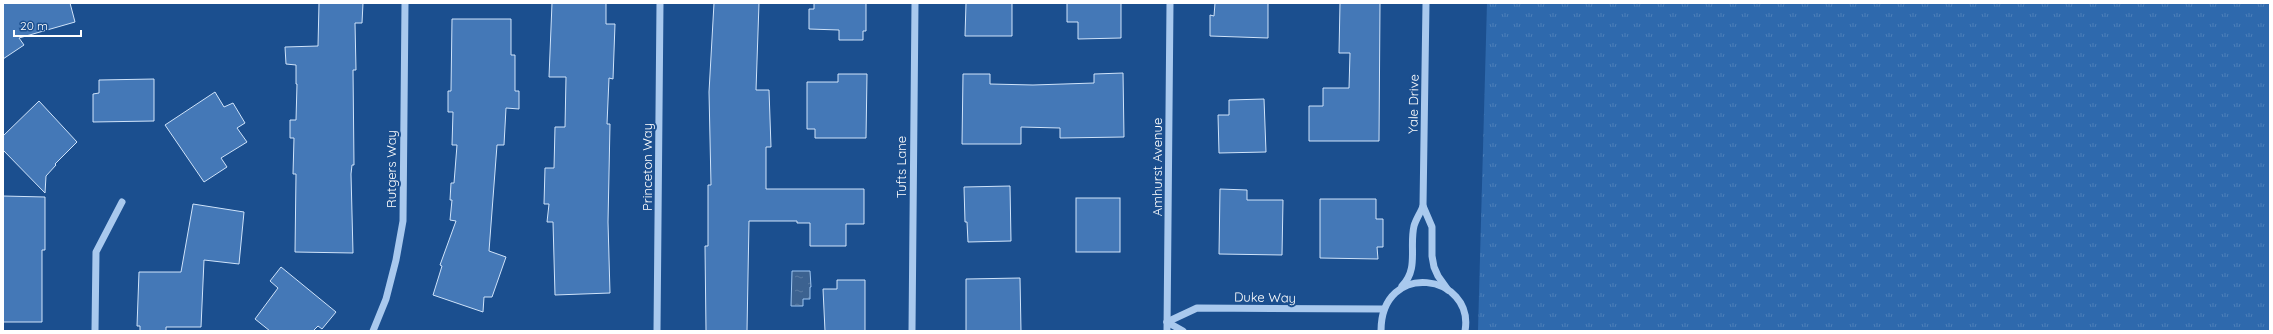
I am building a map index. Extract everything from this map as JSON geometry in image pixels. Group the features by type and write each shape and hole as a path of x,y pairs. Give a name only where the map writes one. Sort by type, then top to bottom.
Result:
{"street":[{"name":"Rutgers Way","path":"373,331 386,299 396,260 403,221 405,3"},
{"name":"Princeton Way","path":"657,331 660,3"},
{"name":"Tufts Lane","path":"912,331 915,3"},
{"name":"Amhurst Avenue","path":"1167,331 1170,3"},
{"name":"Yale Drive","path":"1426,3 1424,206 1432,227 1432,256 1434,267 1438,276 1448,290 1458,300 1464,312 1465,331"},
{"path":"95,331 96,252 122,202"},
{"name":"Yale Drive","path":"1384,309 1395,292 1408,280 1412,269 1414,226 1424,206"},
{"path":"1395,292 1408,285 1422,282 1436,284 1448,290"},
{"name":"Duke Way","path":"1167,322 1197,308 1384,309"},
{"path":"1381,331 1381,317 1384,309"},
{"path":"1167,322 1183,331"}],"green space":[{"path":"1487,3 2270,3 2270,331 1478,331"}],"water":[{"path":"792,271 810,271 810,299 803,299 803,306 791,306"}],"building":[{"path":"3,3 70,3 75,22 19,38 24,45 3,59"},
{"path":"319,3 363,3 362,23 355,23 356,70 353,70 354,165 352,165 351,174 353,253 295,252 296,174 293,174 294,138 290,138 290,120 296,120 297,84 296,65 286,64 285,47 318,46"},
{"path":"552,3 606,3 606,24 615,24 613,79 609,78 607,124 610,124 608,222 610,293 555,295 553,222 547,222 549,204 544,204 545,168 554,168 555,127 565,127 566,77 549,77"},
{"path":"714,3 759,3 756,90 769,90 771,147 766,147 766,189 864,189 864,224 846,224 846,246 810,246 810,223 797,223 797,221 749,221 747,331 706,331 705,246 708,246 708,185 711,185 709,92"},
{"path":"814,3 866,3 866,31 863,31 863,40 839,40 839,30 809,29 809,9 814,9"},
{"path":"966,3 1012,3 1012,36 965,36"},
{"path":"1067,3 1121,3 1121,38 1078,39 1078,22 1067,22"},
{"path":"1215,3 1268,3 1268,38 1210,36 1210,15 1214,16"},
{"path":"1340,3 1380,3 1379,141 1309,141 1309,106 1323,106 1323,88 1349,88 1350,53 1339,53"},
{"path":"452,19 511,19 511,55 515,55 515,91 519,91 519,109 506,108 504,145 497,145 489,251 506,257 492,297 484,297 483,312 433,295 442,266 440,265 456,221 450,220 452,200 450,200 451,183 454,183 457,145 452,145 453,112 448,112 448,91 451,91"},
{"path":"1123,73 1124,137 1060,138 1060,128 1021,127 1021,144 962,144 963,74 990,74 990,84 1033,85 1094,83 1094,74"},
{"path":"838,74 867,74 866,138 815,138 815,129 807,129 807,82 838,82"},
{"path":"154,79 154,121 93,122 93,94 99,93 99,80"},
{"path":"215,92 224,107 233,103 245,123 237,128 247,142 221,158 227,167 204,182 165,125"},
{"path":"1264,99 1266,152 1219,153 1218,115 1229,115 1229,100"},
{"path":"39,101 77,142 55,164 56,165 46,176 45,193 3,150 3,136"},
{"path":"1010,186 1011,241 968,242 967,222 965,222 964,187"},
{"path":"1220,189 1247,190 1247,200 1283,200 1282,255 1219,254"},
{"path":"3,196 45,197 45,250 42,250 42,322 3,322"},
{"path":"1076,198 1120,198 1120,252 1076,252"},
{"path":"1320,199 1376,199 1376,219 1383,219 1383,247 1377,247 1378,259 1320,258"},
{"path":"193,204 244,212 239,264 204,260 201,327 166,327 166,331 140,331 140,326 137,326 139,272 181,272"},
{"path":"281,267 336,312 322,329 318,326 313,331 270,331 255,319 278,288 270,281"},
{"path":"1020,278 1021,331 966,331 966,279"},
{"path":"837,280 865,280 865,331 825,331 823,289 837,289"}]}
